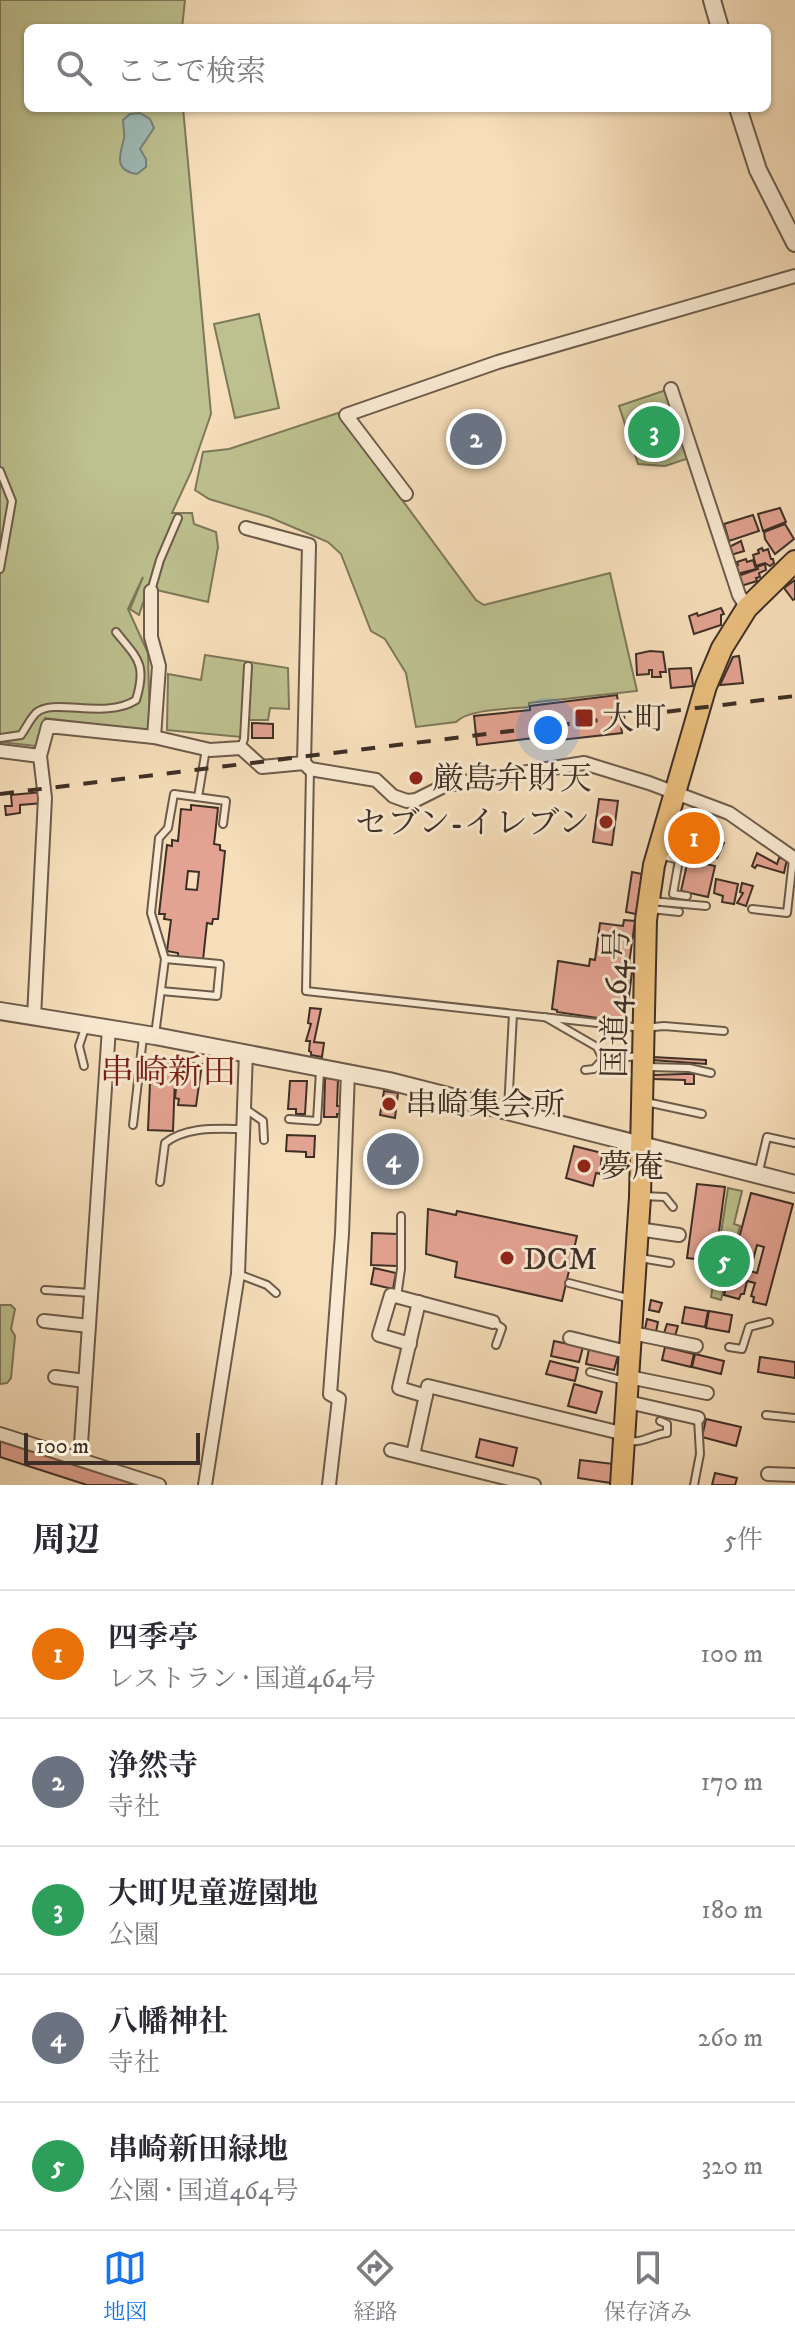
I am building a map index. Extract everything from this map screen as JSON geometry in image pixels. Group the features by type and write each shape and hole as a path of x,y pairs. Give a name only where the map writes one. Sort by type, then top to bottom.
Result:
{"highway":[{"name":"国道464号","path":"621,1485 634,1442 629,1387 640,1197 648,904 656,854 706,686 722,648 747,608 795,561"}],"street":[{"path":"712,0 719,24"},
{"path":"739,112 758,170 795,243"},
{"path":"406,494 346,415 498,362 795,276"},
{"path":"671,389 739,595 747,608"},
{"path":"246,528 309,545 307,766"},
{"path":"151,591 151,637 159,666 154,737"},
{"path":"34,1017 45,798 40,756 48,726 154,737 206,749 241,748 262,767 307,766 376,780 393,796 407,801 416,800 446,785 584,763 635,778 729,813 794,859"},
{"path":"0,751 40,756"},
{"path":"0,1011 348,1072 795,1184"},
{"path":"80,1459 109,1028"},
{"path":"205,1485 238,1274 246,1052"},
{"path":"329,1485 339,1399 330,1394 342,1234 348,1072"},
{"path":"638,1229 679,1235"},
{"path":"410,1344 379,1335 391,1295 493,1322"},
{"path":"419,1302 399,1388 426,1396"},
{"path":"44,1321 89,1326"},
{"path":"570,1338 632,1343 689,1341"},
{"path":"55,1377 85,1381"},
{"path":"413,1455 428,1386 634,1442"},
{"path":"629,1387 707,1393"},
{"path":"629,1387 698,1418"},
{"path":"0,1434 159,1485"},
{"path":"391,1450 534,1485"},
{"path":"768,1474 795,1475"}],"lane":[{"path":"0,471 12,501 0,569"},
{"path":"151,591 178,518"},
{"path":"0,738 21,735 34,715 46,708 113,710 124,708 136,700 143,672 140,661 116,632"},
{"path":"241,748 248,666"},
{"path":"198,797 206,749"},
{"path":"307,766 306,991 643,1028 664,1026 724,1031"},
{"path":"133,1125 165,959 151,913 159,838 168,828 174,794 226,801 223,824"},
{"path":"656,854 679,860 673,894 687,896"},
{"path":"752,909 787,913 794,859"},
{"path":"648,904 706,906"},
{"path":"648,904 679,912"},
{"path":"161,991 217,996 220,964 165,959"},
{"path":"508,1110 513,1014"},
{"path":"542,1015 597,1047 603,1059"},
{"path":"84,1066 79,1046 86,1025"},
{"path":"603,1059 711,1073"},
{"path":"585,1070 594,1069 603,1059"},
{"path":"289,1119 317,1121 321,1067"},
{"path":"642,1102 702,1114"},
{"path":"244,1108 263,1121 264,1140"},
{"path":"160,1182 165,1143 173,1137 202,1129 243,1129"},
{"path":"758,1175 767,1137 795,1143"},
{"path":"640,1197 665,1197 673,1207"},
{"path":"397,1297 401,1269 401,1216"},
{"path":"637,1257 670,1263"},
{"path":"238,1274 267,1285 276,1293"},
{"path":"569,1283 634,1300"},
{"path":"45,1290 91,1293"},
{"path":"493,1322 502,1328 496,1345"},
{"path":"729,1347 742,1349 749,1327 769,1322"},
{"path":"590,1372 629,1387"},
{"path":"766,1415 795,1418"},
{"path":"694,1485 700,1454 698,1418"},
{"path":"634,1442 667,1433 667,1424 660,1421"}],"green space":[{"path":"0,0 185,0 182,24 24,24 24,112 183,112 211,414 191,472 172,513 192,513 194,524 216,532 218,547 208,602 148,588 139,615 130,609 143,577 128,609 148,653 150,731 45,718 36,746 0,742"},
{"path":"259,314 279,408 235,418 214,324"},
{"path":"666,390 689,458 665,466 638,464 619,406"},
{"path":"338,413 476,600 484,605 610,573 637,691 529,703 529,707 479,712 456,722 416,727 406,673 385,639 371,631 341,554 328,542 269,517 209,499 195,490 203,452 229,449"},
{"path":"205,655 288,668 289,709 270,708 268,720 242,720 241,737 167,730 168,674 201,680"},
{"path":"728,1188 742,1191 734,1224 740,1226 721,1300 711,1297"},
{"path":"0,1305 11,1305 15,1309 11,1329 15,1336 11,1378 7,1383 0,1384"}],"water":[{"path":"140,113 150,119 154,128 140,149 146,159 146,167 137,174 121,166 120,156 124,137 123,120 130,114"}],"building":[{"path":"780,508 786,522 763,531 758,514"},
{"path":"753,515 759,531 729,541 724,524"},
{"path":"785,524 794,539 775,554 764,532"},
{"path":"741,541 744,551 731,555 729,547"},
{"path":"762,548 763,551 768,549 773,559 774,563 770,566 765,563 756,566 753,555"},
{"path":"746,559 747,562 753,560 756,569 737,574 737,562"},
{"path":"765,564 766,570 759,573 757,581 741,586 738,576"},
{"path":"795,580 795,599 793,600 784,588"},
{"path":"721,608 724,614 721,615 721,625 694,634 689,616"},
{"path":"663,652 666,672 660,672 661,677 652,677 652,670 649,674 637,675 636,654"},
{"path":"739,656 743,683 720,685 733,657"},
{"path":"691,668 693,686 671,688 669,669"},
{"name":"大町","path":"617,695 622,733 534,743 534,738 477,745 474,716"},
{"path":"252,723 273,724 273,738 252,738"},
{"path":"42,792 43,803 20,805 20,813 6,815 5,806 12,806 11,795"},
{"name":"セブン-イレブン","path":"599,799 618,801 612,845 593,842"},
{"path":"191,805 218,808 214,844 225,851 218,919 213,919 212,924 207,923 203,960 178,957 178,953 167,951 171,920 164,919 165,914 159,914 167,845 172,846 172,840 178,841 181,809 191,810","holes":["188,871 199,872 197,890 186,889"]},
{"path":"677,825 710,835 709,839 724,843 717,858 671,846"},
{"path":"757,853 777,864 779,858 787,859 784,873 752,866"},
{"path":"688,860 715,866 708,897 681,891"},
{"path":"632,872 642,874 636,914 626,912"},
{"path":"716,879 738,884 734,904 722,902 723,896 714,893"},
{"path":"742,883 753,886 746,906 737,903 743,893 740,892"},
{"path":"624,920 635,921 626,1019 619,1018 618,1021 552,1009 558,961 589,966 590,959 595,960 600,923 623,926"},
{"path":"310,1008 321,1009 314,1042 324,1043 322,1057 311,1055 310,1041 306,1041 311,1024 308,1023"},
{"path":"653,1057 706,1060 706,1064 652,1060"},
{"path":"151,1059 182,1060 181,1077 175,1077 173,1131 148,1130"},
{"path":"186,1063 202,1064 196,1106 178,1105 179,1099 175,1098 177,1079 184,1080"},
{"path":"694,1074 694,1084 685,1084 685,1080 653,1079 653,1075"},
{"path":"325,1078 338,1079 337,1106 342,1106 342,1114 337,1114 337,1117 324,1117"},
{"path":"290,1081 307,1081 305,1114 296,1114 296,1109 288,1109"},
{"path":"384,1091 398,1093 395,1118 380,1115"},
{"path":"287,1135 315,1136 314,1157 306,1157 306,1152 286,1151"},
{"path":"574,1146 602,1153 600,1174 596,1173 593,1186 566,1178"},
{"path":"697,1184 725,1187 715,1261 687,1258"},
{"path":"751,1193 793,1204 766,1305 753,1302 754,1297 751,1296 755,1283 747,1281 744,1294 739,1299 724,1295","holes":["757,1245 764,1247 757,1273 750,1271"]},
{"name":"DCM","path":"428,1209 456,1215 457,1211 577,1236 562,1301 455,1277 457,1262 426,1254"},
{"path":"372,1233 398,1234 397,1266 371,1265"},
{"path":"374,1268 396,1273 393,1289 371,1284"},
{"path":"651,1300 662,1303 659,1312 649,1310"},
{"path":"685,1307 708,1311 705,1327 682,1323"},
{"path":"709,1311 732,1315 729,1332 706,1328"},
{"path":"647,1319 658,1322 656,1332 645,1329"},
{"path":"667,1324 678,1326 675,1336 664,1333"},
{"path":"554,1341 583,1347 579,1362 551,1356"},
{"path":"665,1347 694,1354 691,1367 662,1360"},
{"path":"589,1349 618,1355 614,1370 586,1364"},
{"path":"695,1354 724,1361 721,1374 692,1367"},
{"path":"760,1357 795,1362 795,1378 758,1372"},
{"path":"550,1361 578,1368 575,1381 546,1374"},
{"path":"574,1384 602,1392 596,1413 568,1406"},
{"path":"706,1419 741,1427 736,1446 702,1437"},
{"path":"480,1439 517,1448 513,1466 476,1457"},
{"path":"0,1440 139,1485 87,1485 0,1457"},
{"path":"580,1460 614,1464 611,1483 578,1478"},
{"path":"715,1473 737,1478 735,1485 712,1485"}],"railway":[{"path":"0,794 795,696"}],"place":[{"name":"大町児童遊園地","path":"654,432"},
{"name":"浄然寺","path":"476,439"},
{"name":"大町","path":"584,718"},
{"name":"厳島弁財天","path":"416,778"},
{"name":"セブン-イレブン","path":"606,822"},
{"name":"四季亭","path":"694,838"},
{"name":"串崎集会所","path":"389,1104"},
{"name":"八幡神社","path":"393,1159"},
{"name":"夢庵","path":"584,1166"},
{"name":"DCM","path":"507,1258"},
{"name":"串崎新田緑地","path":"724,1261"}],"district":[{"name":"串崎新田","path":"168,1071"}]}
